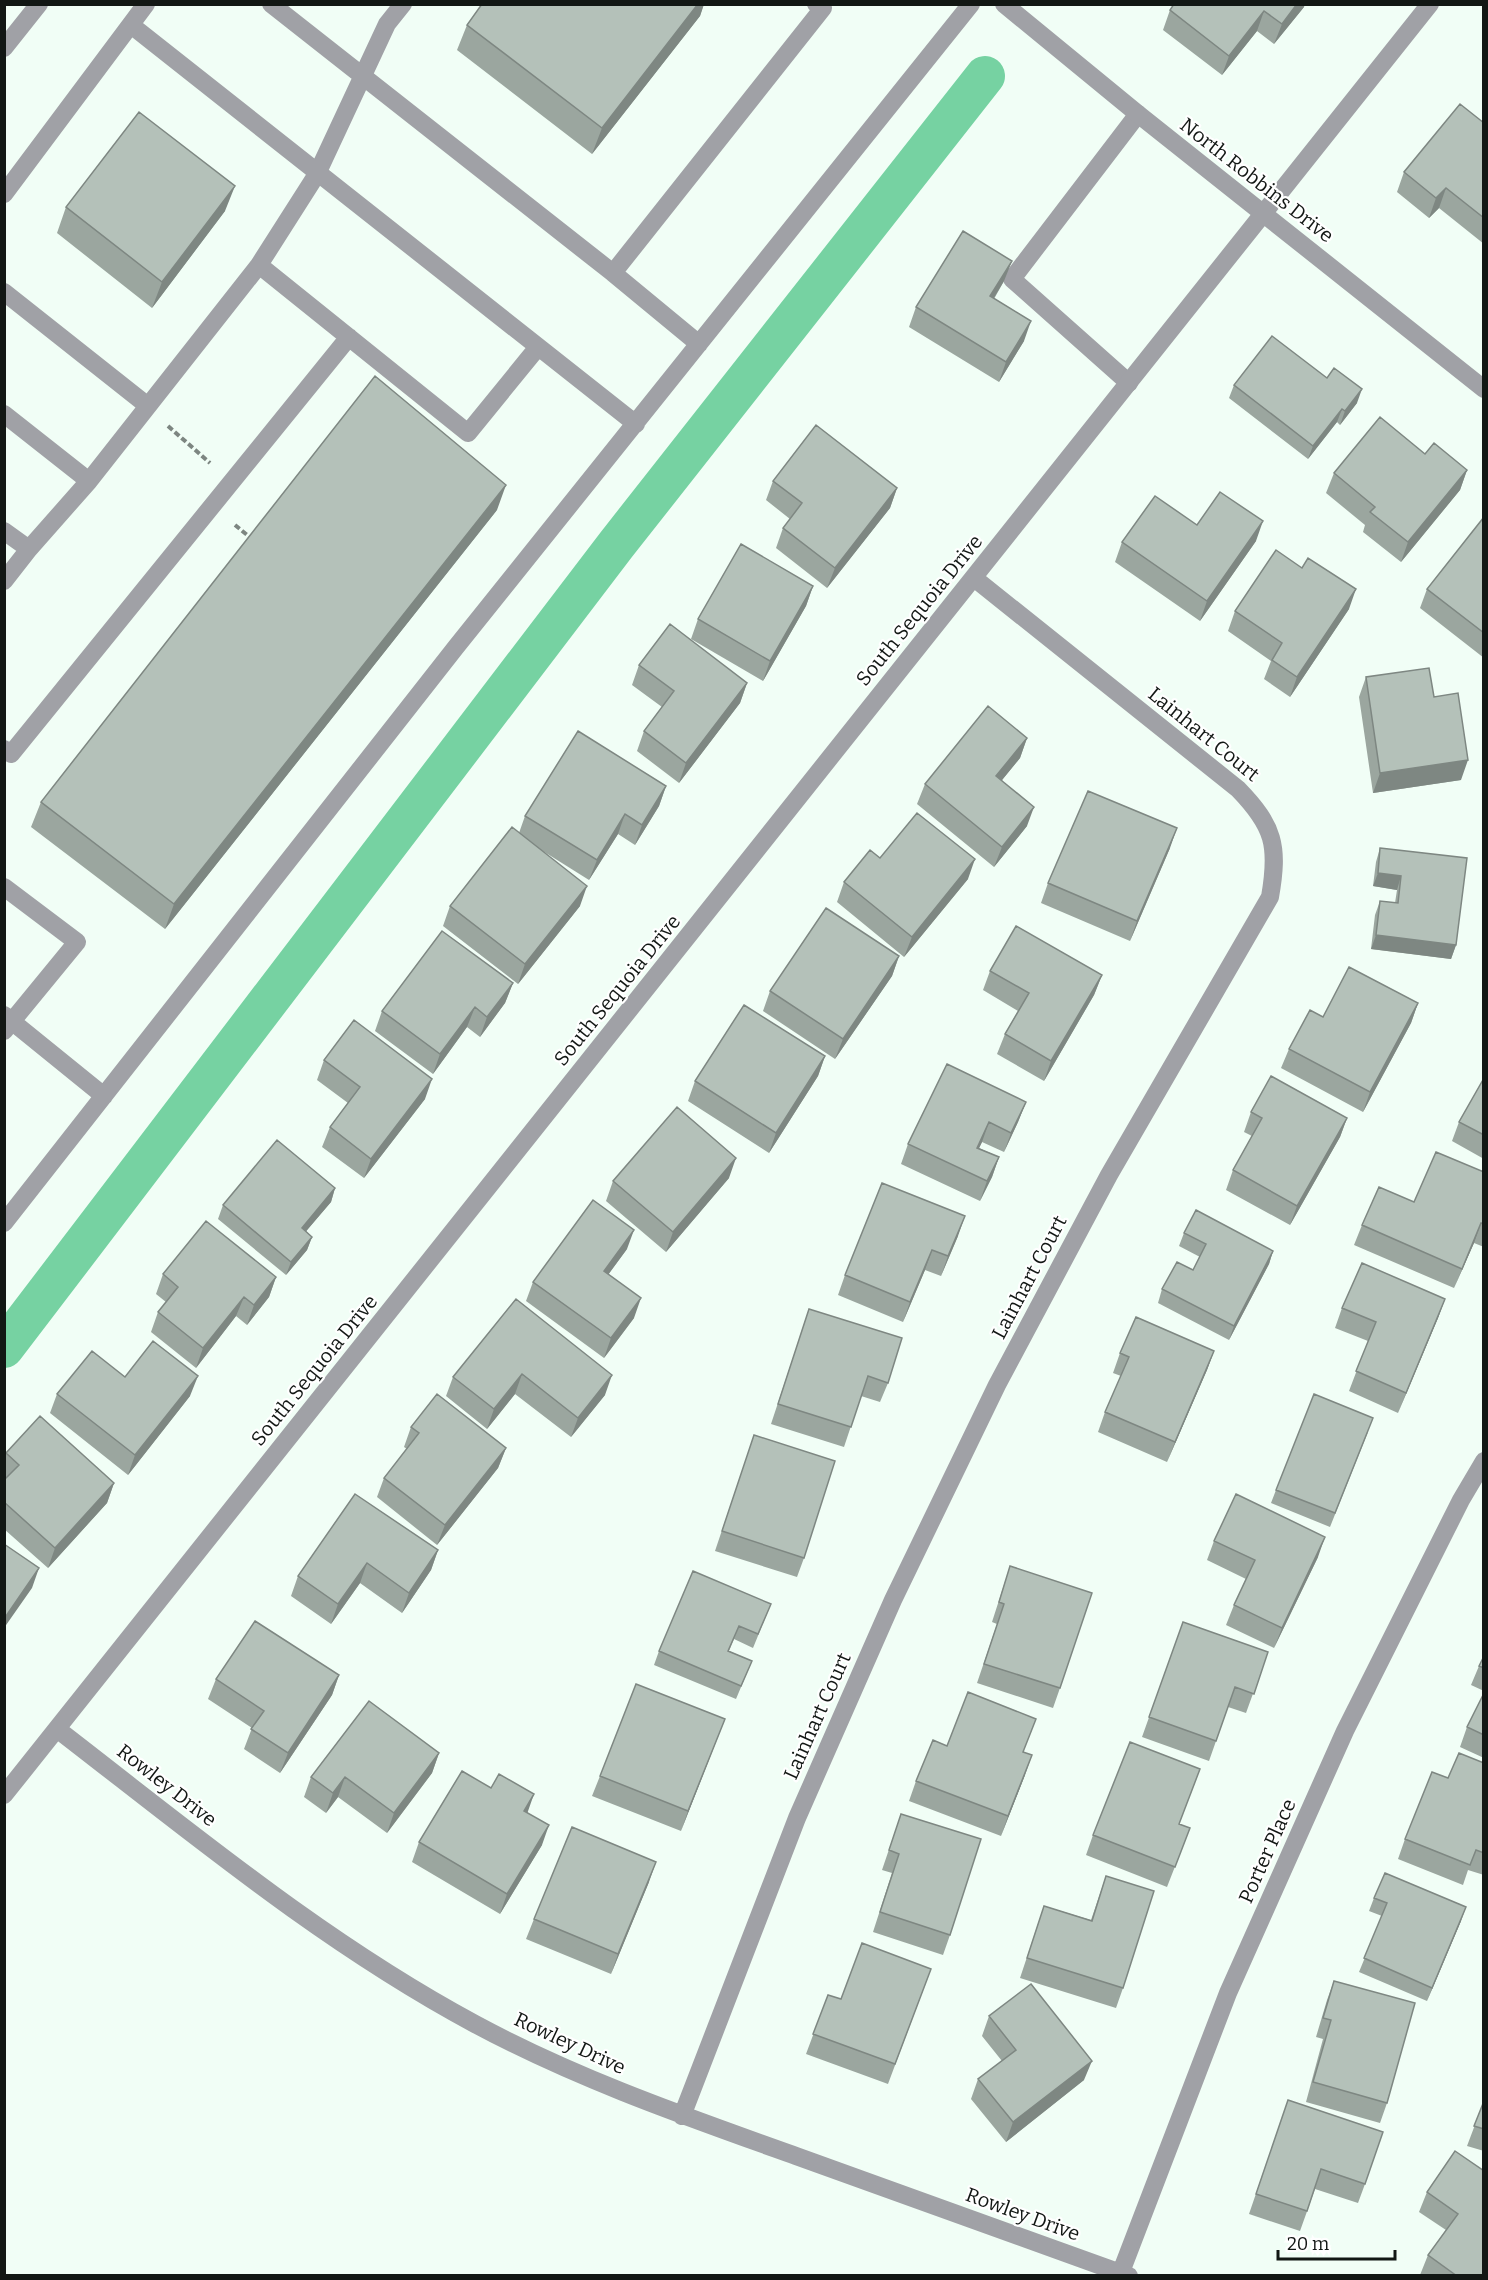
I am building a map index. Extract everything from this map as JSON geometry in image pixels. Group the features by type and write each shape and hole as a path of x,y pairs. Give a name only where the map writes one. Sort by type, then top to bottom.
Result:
{"street":[{"path":"4,48 39,4"},
{"path":"4,194 146,4"},
{"path":"271,4 613,273 699,344"},
{"path":"4,581 89,481 259,265 317,174 387,24 403,4"},
{"path":"613,273 823,8 816,4"},
{"path":"4,1223 456,647 971,4"},
{"name":"North Robbins Drive","path":"1004,4 1138,114 1484,389"},
{"name":"South Sequoia Drive","path":"4,1795 1430,4"},
{"path":"131,25 636,424"},
{"path":"1129,383 1012,279 1138,114"},
{"path":"259,265 468,433 538,347"},
{"path":"4,292 148,406"},
{"path":"4,748 11,754 349,337"},
{"path":"4,414 89,481"},
{"path":"4,531 29,549"},
{"name":"Lainhart Court","path":"682,2116 797,1818 898,1589 997,1385 1109,1174 1270,897 1276,867 1271,837 1259,810 1229,781 974,578"},
{"path":"4,887 77,942 7,1022 104,1096"},
{"name":"Porter Place","path":"1125,2274 1228,1993 1335,1753 1461,1500 1484,1461"},
{"name":"Rowley Drive","path":"57,1729 276,1898 374,1965 497,2035 583,2076 682,2116 1125,2274"}],"path":[{"path":"163,421 215,467"},
{"path":"227,519 252,539"}],"building":[{"path":"482,4 698,4 602,128 467,25"},
{"path":"1174,4 1297,4 1282,24 1264,11 1229,56 1170,10"},
{"path":"1460,104 1484,123 1484,218 1446,188 1436,198 1404,172"},
{"path":"139,112 235,186 162,282 66,207"},
{"path":"963,231 1012,261 990,296 1031,321 1006,362 916,307"},
{"path":"1272,336 1327,378 1334,368 1362,389 1345,411 1342,409 1313,446 1234,385"},
{"path":"375,376 506,485 174,904 41,802"},
{"path":"1380,417 1425,454 1434,443 1467,470 1408,542 1370,512 1375,507 1334,473"},
{"path":"816,425 897,488 835,568 783,528 802,503 773,481"},
{"path":"1220,492 1263,521 1207,601 1122,542 1155,496 1197,525"},
{"path":"1484,517 1484,633 1427,589"},
{"path":"741,544 813,586 770,661 698,619"},
{"path":"1276,550 1302,568 1308,558 1356,589 1297,677 1272,660 1282,643 1235,611"},
{"path":"670,624 747,683 686,763 644,731 674,691 639,665"},
{"path":"1429,668 1434,697 1458,693 1468,760 1380,773 1366,677"},
{"path":"988,706 1027,738 996,776 1034,807 1002,847 925,784"},
{"path":"578,731 666,786 642,825 625,814 597,860 525,816"},
{"path":"1088,791 1177,828 1137,921 1048,883"},
{"path":"917,813 975,859 912,937 844,882 870,850 880,858"},
{"path":"512,827 587,886 525,964 450,906"},
{"path":"1380,848 1467,858 1456,945 1376,935 1380,901 1398,903 1401,876 1378,873"},
{"path":"826,908 899,956 843,1039 770,991"},
{"path":"1016,926 1102,975 1051,1061 1005,1034 1029,993 990,971"},
{"path":"442,931 513,983 487,1017 475,1007 440,1054 382,1011"},
{"path":"1349,967 1418,1003 1370,1092 1289,1049 1310,1010 1323,1017"},
{"path":"744,1005 825,1056 776,1133 695,1081"},
{"path":"354,1020 432,1079 371,1159 330,1127 360,1087 324,1060"},
{"path":"947,1064 1026,1102 1011,1133 989,1122 977,1148 999,1157 987,1181 908,1144"},
{"path":"1271,1076 1347,1118 1297,1206 1233,1170 1262,1118 1251,1112"},
{"path":"1484,1078 1484,1135 1459,1122"},
{"path":"677,1107 736,1158 673,1232 613,1181"},
{"path":"277,1140 335,1188 302,1228 312,1237 291,1262 223,1205"},
{"path":"1436,1152 1484,1172 1484,1224 1481,1223 1462,1269 1362,1225 1379,1187 1414,1202"},
{"path":"882,1183 965,1216 948,1256 932,1250 910,1302 845,1275"},
{"path":"593,1200 634,1230 604,1271 641,1298 611,1338 533,1282"},
{"path":"1196,1210 1273,1251 1234,1326 1162,1289 1177,1262 1193,1270 1206,1244 1184,1233"},
{"path":"206,1221 276,1277 254,1305 244,1297 203,1348 158,1312 178,1287 163,1274"},
{"path":"1362,1263 1445,1299 1406,1393 1356,1371 1376,1322 1342,1308"},
{"path":"516,1299 612,1375 578,1418 522,1374 494,1409 453,1377"},
{"path":"809,1309 902,1338 888,1383 868,1376 851,1427 778,1404"},
{"path":"1136,1317 1214,1351 1175,1442 1105,1412 1129,1357 1120,1353"},
{"path":"153,1341 198,1376 135,1455 57,1394 92,1351 125,1377"},
{"path":"437,1394 506,1448 445,1525 384,1478 419,1433 411,1427"},
{"path":"1314,1394 1373,1418 1335,1513 1276,1490"},
{"path":"40,1416 114,1483 55,1548 4,1502 4,1480 19,1465 6,1453"},
{"path":"754,1435 835,1461 804,1558 722,1531"},
{"path":"355,1494 438,1550 409,1593 367,1563 338,1604 298,1576"},
{"path":"1236,1494 1325,1537 1282,1628 1234,1605 1255,1560 1214,1541"},
{"path":"4,1544 39,1568 4,1619"},
{"path":"1010,1566 1092,1593 1060,1688 984,1664 1004,1604 999,1602"},
{"path":"693,1571 771,1604 758,1634 739,1626 728,1651 752,1661 741,1686 659,1651"},
{"path":"255,1621 339,1675 288,1753 251,1729 264,1711 216,1679"},
{"path":"1183,1622 1268,1652 1254,1694 1235,1687 1216,1741 1149,1717"},
{"path":"1484,1656 1484,1668 1479,1666"},
{"path":"636,1684 725,1719 688,1811 600,1776"},
{"path":"968,1692 1036,1719 1023,1752 1032,1755 1008,1816 916,1781 933,1740 947,1746"},
{"path":"1484,1693 1484,1735 1467,1727"},
{"path":"369,1701 439,1753 394,1813 345,1777 333,1793 311,1777"},
{"path":"1130,1742 1200,1769 1179,1824 1190,1828 1175,1867 1093,1835"},
{"path":"1459,1753 1484,1763 1484,1853 1476,1850 1470,1865 1405,1839 1432,1772 1448,1778"},
{"path":"462,1771 491,1788 499,1774 534,1794 524,1811 549,1825 507,1894 419,1842"},
{"path":"901,1814 981,1839 950,1935 880,1912 899,1854 889,1850"},
{"path":"572,1827 656,1862 618,1954 534,1919"},
{"path":"1385,1873 1466,1907 1432,1988 1364,1958 1387,1903 1374,1898"},
{"path":"1106,1876 1154,1891 1123,1988 1027,1958 1044,1906 1092,1921"},
{"path":"862,1943 931,1969 895,2064 813,2034 828,1995 841,1999"},
{"path":"1334,1981 1415,2003 1387,2103 1313,2082 1331,2020 1323,2018"},
{"path":"1031,1984 1092,2061 1013,2122 978,2079 1016,2050 989,2016"},
{"path":"1288,2100 1383,2132 1365,2184 1321,2169 1307,2211 1256,2194"},
{"path":"1484,2101 1484,2129 1474,2126"},
{"path":"1455,2151 1484,2171 1483,2276 1457,2276 1428,2255 1458,2214 1427,2192"}],"waterway":[{"path":"4,1348 616,545 985,76"}]}
